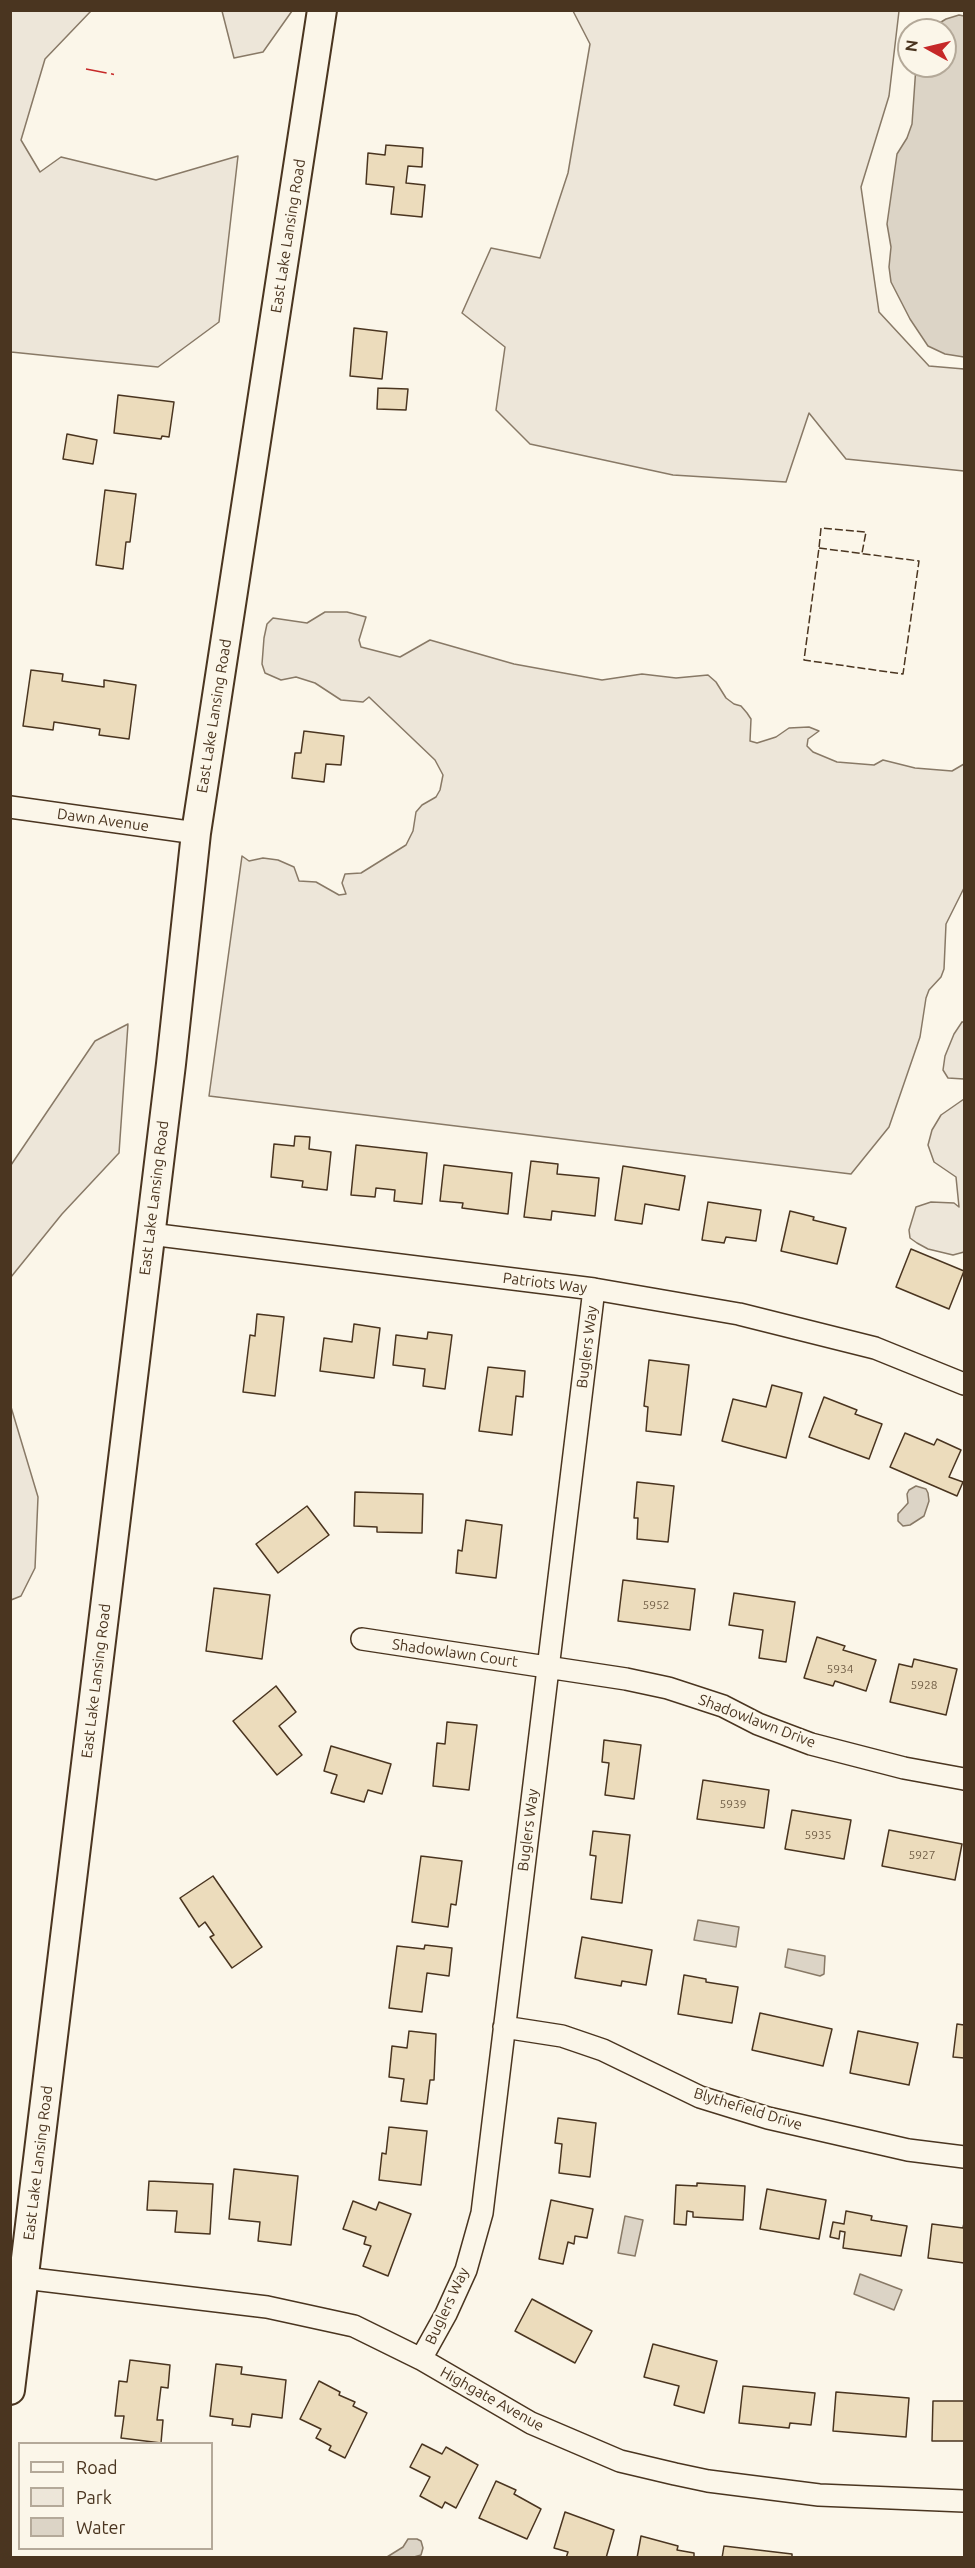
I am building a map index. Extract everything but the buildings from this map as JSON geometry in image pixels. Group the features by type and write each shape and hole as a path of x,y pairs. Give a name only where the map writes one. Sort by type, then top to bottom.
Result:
{"main road":[{"name":"East Lake Lansing Road","path":"10,2390 150,1234 196,833 322,10"}],"street":[{"name":"Dawn Avenue","path":"10,807 196,833"},
{"name":"Patriots Way","path":"150,1234 594,1289 739,1314 875,1348 964,1384"},
{"name":"Buglers Way","path":"421,2359 466,2271 482,2212 594,1289"},
{"name":"Shadowlawn Court","path":"362,1639 548,1667"},
{"name":"Shadowlawn Drive","path":"548,1667 668,1688 723,1706 758,1724 811,1744 904,1768 964,1779"},
{"name":"Blythefield Drive","path":"504,2027 562,2036 603,2050 700,2097 768,2118 908,2150 964,2157"},
{"name":"Highgate Avenue","path":"24,2278 267,2307 354,2326 421,2359 531,2423 620,2461 708,2481 798,2492 964,2501"}],"green space":[{"path":"222,10 292,11 263,52 234,58"},
{"path":"10,11 91,11 45,59 21,140 40,172 61,157 156,180 238,156 219,322 158,367 11,352"},
{"path":"573,11 899,11 889,96 861,187 879,312 929,366 964,369 964,471 846,459 809,413 786,482 673,475 530,444 496,410 505,347 462,313 491,248 540,258 568,173 590,44"},
{"path":"325,612 347,612 366,617 359,640 361,647 400,657 430,640 514,664 602,680 642,674 676,678 708,675 716,682 726,698 741,706 747,713 751,719 750,741 757,743 776,737 789,728 809,727 819,731 808,739 807,746 813,752 837,762 874,765 883,760 915,768 952,771 964,764 964,888 946,924 944,969 926,998 920,1037 889,1127 851,1174 209,1096 242,856 249,861 263,858 278,860 294,867 299,881 316,882 339,895 346,894 342,883 345,874 361,873 406,845 413,831 416,812 422,805 436,797 440,790 443,775 435,760 369,697 363,702 341,700 315,683 296,677 281,680 265,673 262,664 267,624 273,618 307,623"},
{"path":"964,1022 964,1079 948,1078 943,1070 945,1056"},
{"path":"128,1024 119,1153 62,1214 11,1277 11,1165 95,1041"},
{"path":"964,1099 964,1252 953,1255 928,1249 917,1243 910,1238 909,1230 916,1207 931,1202 954,1203 959,1207 956,1177 934,1162 928,1145 932,1130 941,1115"},
{"path":"11,1407 38,1497 35,1568 21,1596 11,1600"}],"water":[{"path":"964,16 964,357 945,354 928,346 910,319 891,282 889,267 891,247 887,224 897,154 912,124 915,78 957,78 957,18 949,18"},
{"path":"916,1486 926,1489 929,1501 924,1516 910,1525 903,1526 898,1521 898,1514 908,1503 909,1490"},
{"path":"698,1920 739,1927 736,1947 694,1940"},
{"path":"788,1949 825,1956 824,1974 820,1976 785,1967"},
{"path":"625,2216 643,2220 635,2256 618,2253"},
{"path":"860,2274 902,2290 894,2310 854,2294"},
{"path":"408,2539 421,2541 423,2548 421,2555 387,2557 403,2547"}],"fence":[{"path":"819,548 919,561 903,674 804,660 821,528 866,532 862,553"}],"power":[{"path":"86,69 117,75"}]}
